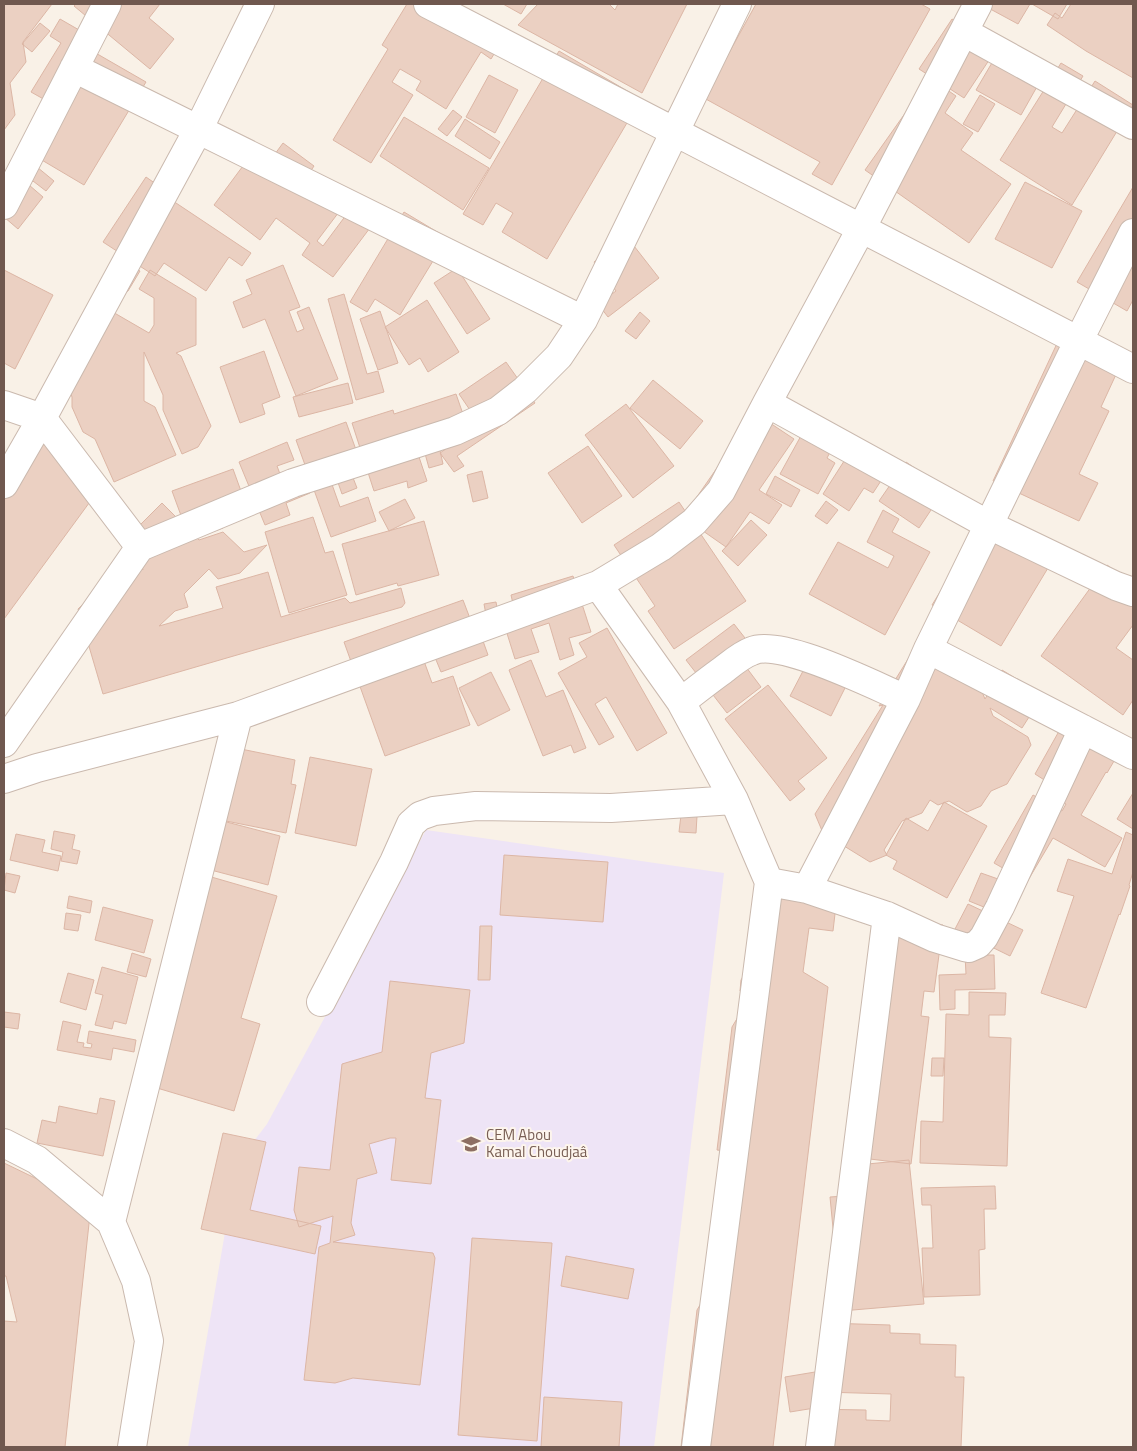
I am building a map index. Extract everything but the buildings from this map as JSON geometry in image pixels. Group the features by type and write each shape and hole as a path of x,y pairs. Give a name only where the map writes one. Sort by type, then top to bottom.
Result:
{"street":[{"path":"4,205 106,4"},
{"path":"4,484 42,418 198,130 260,4"},
{"path":"428,4 1133,369"},
{"path":"4,743 140,547 293,483 455,431 498,411 525,390 559,356 582,320 737,4"},
{"path":"4,779 37,768 238,716 598,585 661,547 694,522 721,491 862,230 978,4"},
{"path":"964,32 1133,125"},
{"path":"74,68 582,320"},
{"path":"807,889 906,699 928,649 1133,233"},
{"path":"767,403 989,525 1116,586 1133,592"},
{"path":"4,405 42,418 140,547"},
{"path":"598,585 681,702 734,800 769,882 696,1447"},
{"path":"681,702 738,658 753,650 768,648 794,654 841,671 906,699"},
{"path":"928,649 1133,755"},
{"path":"111,1222 238,716"},
{"path":"769,882 807,889 887,916 935,938 964,947 969,948 978,944 1000,906 1083,729"},
{"path":"321,1002 394,862 411,824 420,816 434,811 476,806 611,808 734,800"},
{"path":"820,1447 887,916"},
{"path":"4,1143 37,1160 111,1222 136,1281 149,1341 132,1447"}],"shaded area":[{"name":"CEM Abou Kamal Choudjaâ","path":"426,830 724,873 654,1447 188,1447 237,1163 267,1124"}],"place":[{"name":"CEM Abou Kamal Choudjaâ","path":"471,1144"}]}
